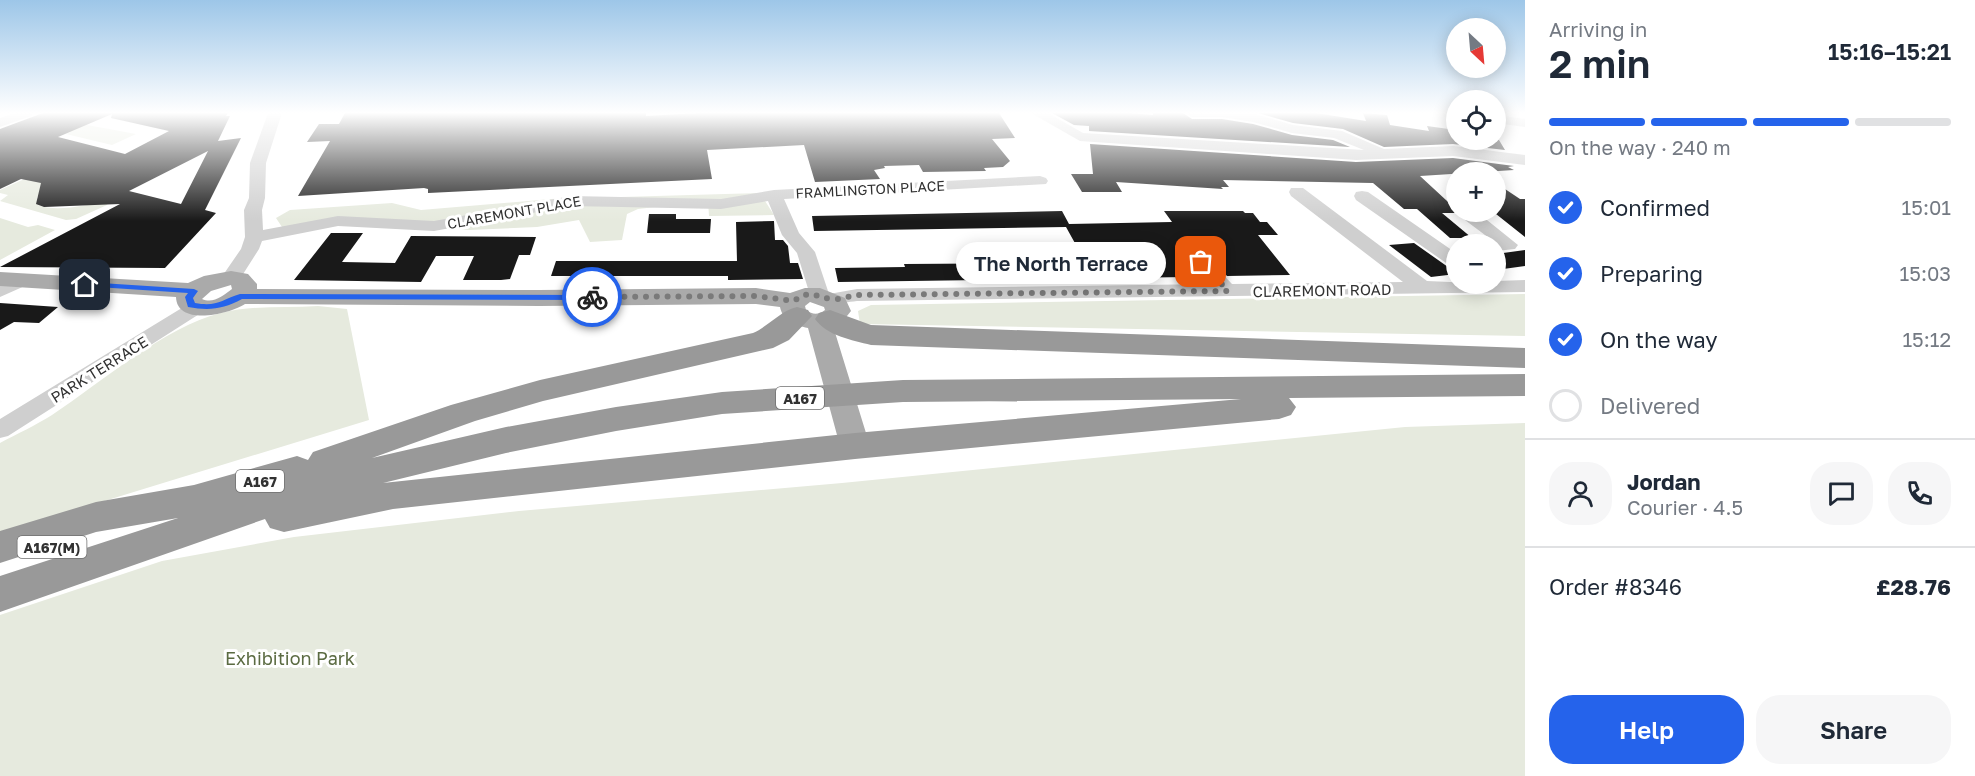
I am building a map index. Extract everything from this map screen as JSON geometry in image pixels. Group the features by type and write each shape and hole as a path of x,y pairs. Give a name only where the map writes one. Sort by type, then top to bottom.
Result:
{"highway":[{"path":"326,461 463,413 540,391 762,341 816,309 854,331 881,336 1525,373"},
{"name":"A167","path":"194,500 326,461 542,412 656,391 886,372 1525,373"},
{"path":"98,536 165,548 273,519 393,495 853,439 1525,373"},
{"name":"A167","path":"2,568 98,536 293,494 401,464 561,429 722,403 903,391 1525,373"},
{"name":"A167(M)","path":"98,536 194,500"}],"main road":[{"path":"7,284 196,299 223,305 235,287"},
{"name":"CLAREMONT ROAD","path":"235,287 539,298 756,296 816,309"},
{"path":"816,309 853,439"}],"street":[{"path":"235,287 254,237 253,210 258,163 263,149"},
{"path":"1267,149 1356,155 1453,151 1525,160"},
{"path":"1377,149 1387,153"},
{"name":"FRAMLINGTON PLACE","path":"816,309 806,252 791,234 774,195 1040,181"},
{"path":"1297,192 1425,289"},
{"name":"CLAREMONT PLACE","path":"254,237 338,221 434,226 571,201 721,204 774,195"},
{"path":"1362,196 1446,250"},
{"path":"1479,222 1495,234"},
{"path":"1187,247 1228,291"},
{"name":"CLAREMONT ROAD","path":"1506,285 1525,286"},
{"name":"CLAREMONT ROAD","path":"816,309 857,295 1446,288"},
{"name":"PARK TERRACE","path":"0,430 196,299"}],"green space":[{"path":"40,172 60,177 37,197 38,205 64,208 109,201 107,205 76,219 66,220 0,201 8,195 0,193 0,190"},
{"path":"760,193 774,215 709,216 708,201 638,209 627,214 622,240 590,242 579,220 537,227 470,230 347,223 282,227 276,218 290,210 392,203 421,210 551,199"},
{"path":"0,218 28,227 38,225 55,230 0,260"},
{"path":"1525,294 1525,336 860,324 858,311 871,305"},
{"path":"318,306 347,309 369,420 0,533 0,443 52,415 134,357 199,320 245,309"},
{"name":"Exhibition Park","path":"1525,423 1525,776 0,776 0,615 162,561 294,537 519,511 842,483 1405,427"}],"building":[{"path":"0,149 106,149 125,154 134,149 235,149 205,210 216,213 165,268 0,267 120,204 44,207 36,204 41,183 21,179 0,189","holes":["208,151 181,204 129,191"]},
{"path":"325,149 722,149 707,150 712,179 428,193 428,189 424,188 298,196"},
{"path":"805,149 1000,149 1010,161 1003,167 984,168 986,171 923,172 919,165 884,166 885,168 874,170 880,179 815,182"},
{"path":"1091,149 1167,149 1356,162 1453,158 1484,162 1446,162 1446,174 1420,176 1446,200 1446,213 1442,213 1446,216 1446,222 1453,222 1467,234 1446,234 1417,209 1404,209 1373,183 1223,180 1229,187 1221,187 1223,189 1116,182 1122,192 1082,192 1071,174 1093,174"},
{"path":"1506,165 1514,166 1508,167 1514,170 1506,171"},
{"path":"1506,190 1520,199 1525,199 1525,237 1506,222"},
{"path":"1062,211 1069,224 1172,222 1164,211 1253,213 1260,222 1267,222 1278,235 1258,235 1290,275 1227,276 1195,241 1181,241 1176,249 1205,281 1189,281 1187,277 838,282 835,268 905,267 904,264 1086,263 1066,227 814,231 812,216"},
{"path":"649,214 676,214 676,219 711,219 710,233 647,233"},
{"path":"774,221 775,240 783,240 788,246 790,263 798,263 803,279 728,280 728,276 551,276 556,261 737,261 736,222"},
{"path":"331,233 363,233 342,262 395,263 411,236 536,237 530,255 519,255 510,279 463,280 474,256 436,256 421,282 294,280"},
{"path":"1414,243 1446,266 1446,275 1431,277 1389,245"},
{"path":"1525,250 1525,266 1506,269 1506,253"},
{"path":"0,303 58,307 39,323 14,322 0,330"}],"way so far":[{"path":"592,297 756,296 794,301 812,294 832,299 857,295 1228,291 1201,262"}],"place":[{"name":"The North Terrace","path":"1201,262"}],"route":[{"path":"85,285 194,291 189,297 189,302 197,308 223,305 240,296 592,297"}]}
